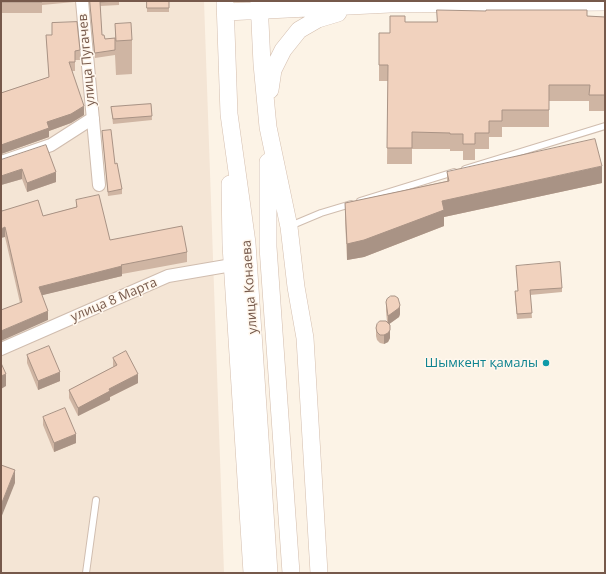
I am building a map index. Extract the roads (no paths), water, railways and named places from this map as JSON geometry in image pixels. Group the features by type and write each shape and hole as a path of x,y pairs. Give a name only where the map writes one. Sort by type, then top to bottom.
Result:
{"main road":[{"path":"225,7 390,2 605,2"},
{"path":"266,108 273,70 283,50 299,30 318,19 357,3"},
{"name":"улица Конаева","path":"260,6 262,64 268,127 289,227 296,288 305,338 320,573"},
{"name":"улица Конаева","path":"225,7 230,114 247,243 269,573"},
{"path":"230,114 230,245 252,573"},
{"name":"улица Конаева","path":"268,127 268,247 291,573"}],"street":[{"name":"улица Пугачев","path":"82,1 99,185"},
{"name":"улица Пугачев","path":"1,162 51,145 93,118"},
{"name":"улица 8 Марта","path":"1,349 168,276 232,265"}],"lane":[{"path":"289,227 321,213 380,194 605,126"},
{"path":"86,573 96,500"}],"place":[{"name":"Шымкент қамалы","path":"546,363"}]}
